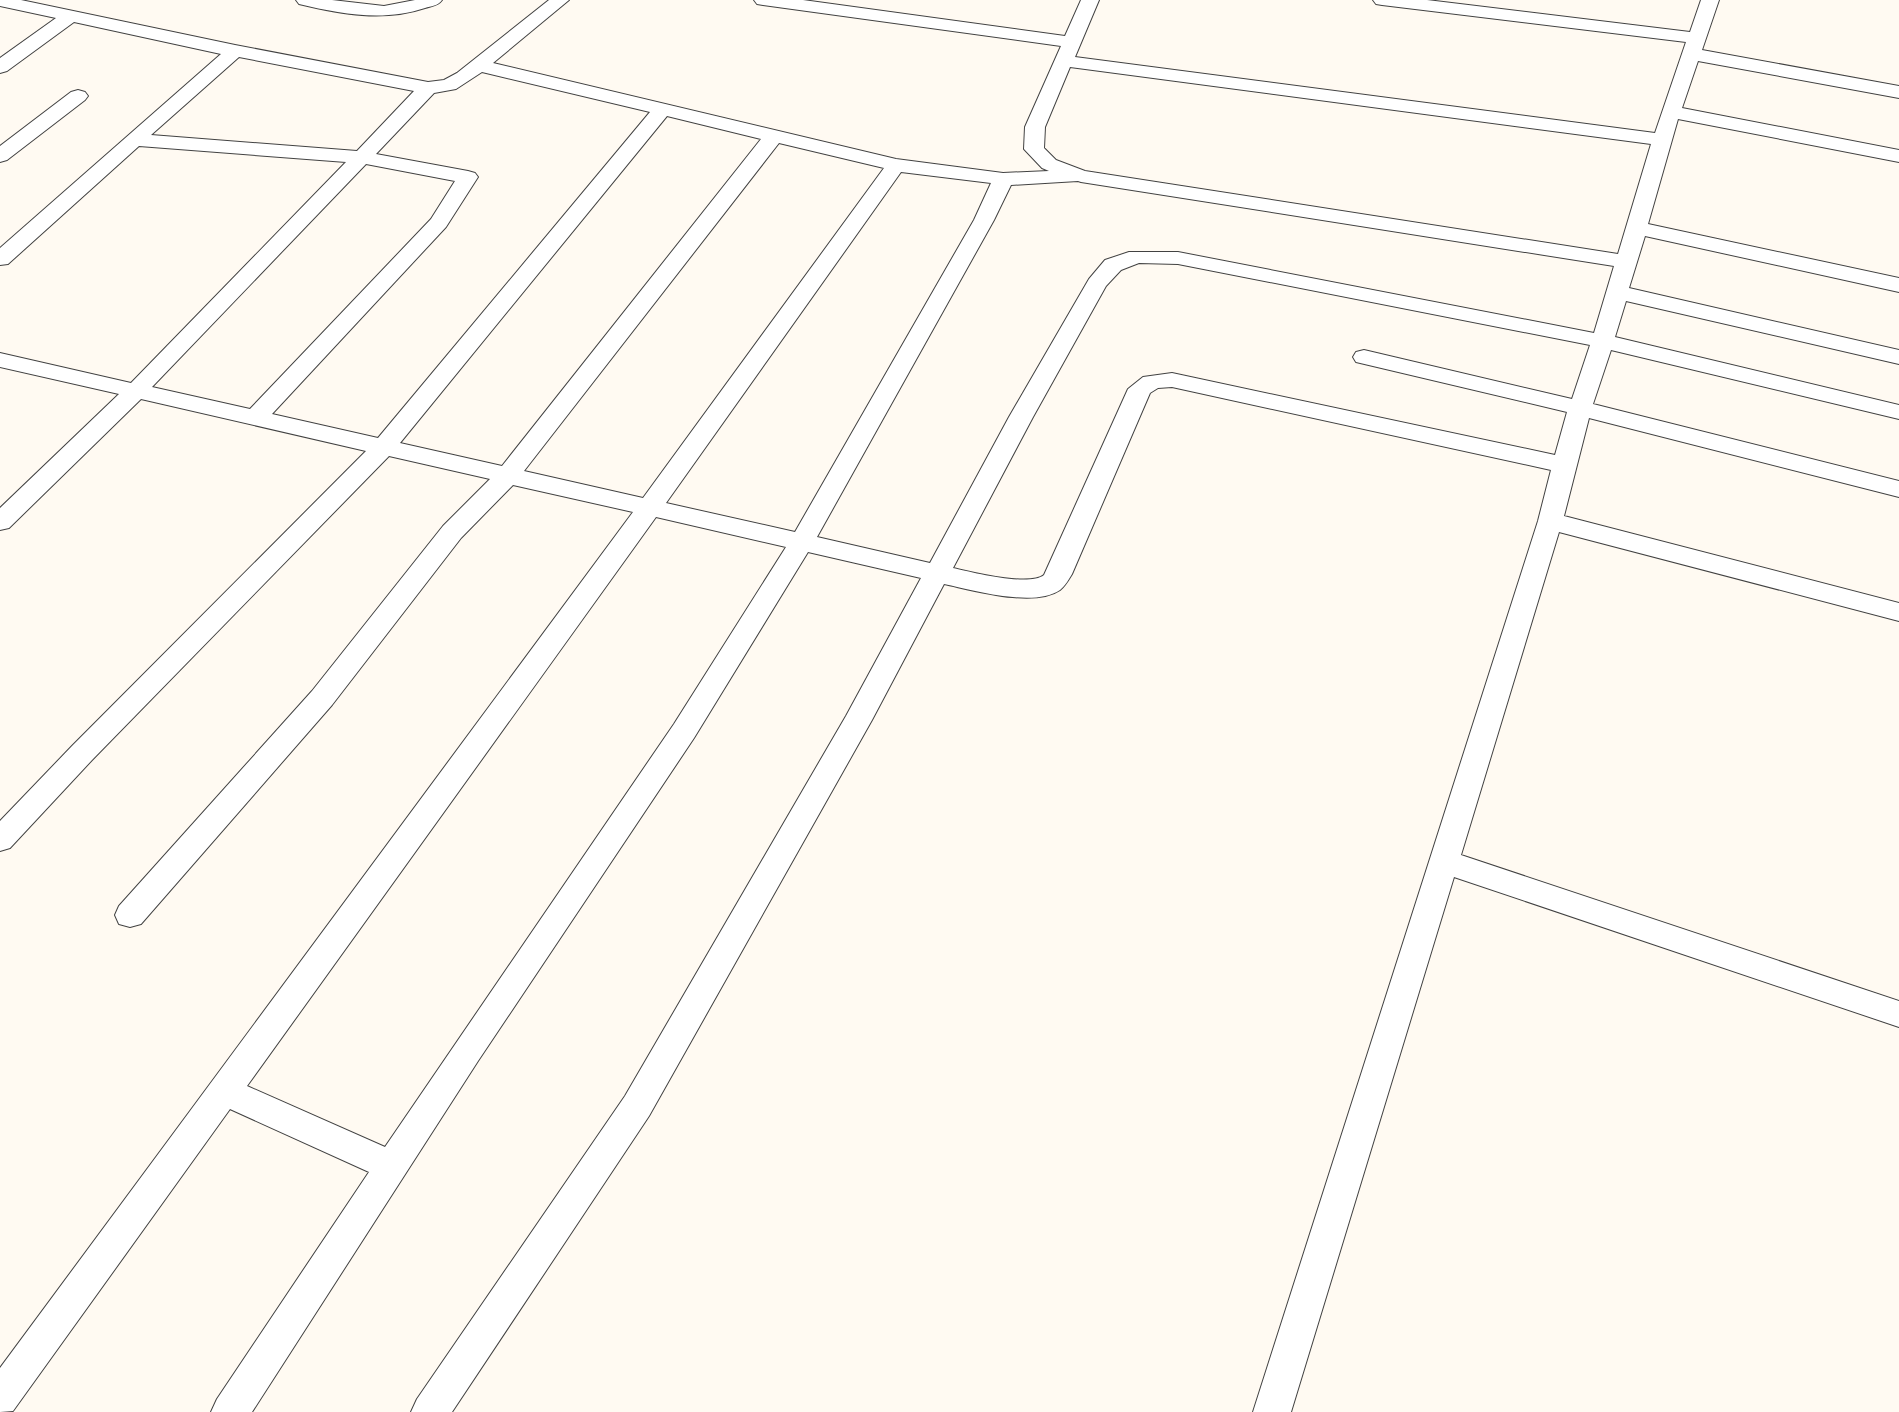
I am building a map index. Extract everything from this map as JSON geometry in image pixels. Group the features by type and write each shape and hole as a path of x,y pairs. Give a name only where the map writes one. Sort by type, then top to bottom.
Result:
{"street":[{"path":"315,1 379,13 415,7 433,0"},
{"path":"0,1 235,52 428,88 449,85 481,66 560,0"},
{"path":"763,0 1072,42"},
{"path":"1090,0 1035,127 1034,149 1048,164 1081,176 1626,262"},
{"path":"1382,0 1694,46 1899,92"},
{"path":"1272,1412 1442,861 1550,521 1580,408 1603,341 1662,140 1710,0"},
{"path":"0,67 70,17"},
{"path":"0,259 235,52"},
{"path":"1064,61 1662,140"},
{"path":"481,66 896,165 1003,179 1081,176"},
{"path":"0,522 137,390 428,88"},
{"path":"0,156 78,96"},
{"path":"0,840 82,753 384,447 663,109"},
{"path":"1671,112 1899,156"},
{"path":"130,916 322,698 452,532 508,475 774,136"},
{"path":"135,140 362,157 468,177 439,223 256,417"},
{"path":"0,1398 650,507 896,165"},
{"path":"230,1412 392,1166 684,731 802,542 984,220 1003,179"},
{"path":"1636,228 1899,285"},
{"path":"430,1412 637,1106 848,737 939,573 1021,417 1097,284 1113,265 1137,257 1178,258 1603,341 1899,412"},
{"path":"1617,292 1899,357"},
{"path":"1364,357 1580,408 1899,489"},
{"path":"5,367 137,390 939,573 1021,587 1037,588 1051,585 1059,574 1140,388 1147,382 1172,380 1564,465"},
{"path":"1550,521 1899,612"},
{"path":"1442,861 1899,1014"},
{"path":"224,1091 392,1166"}]}
